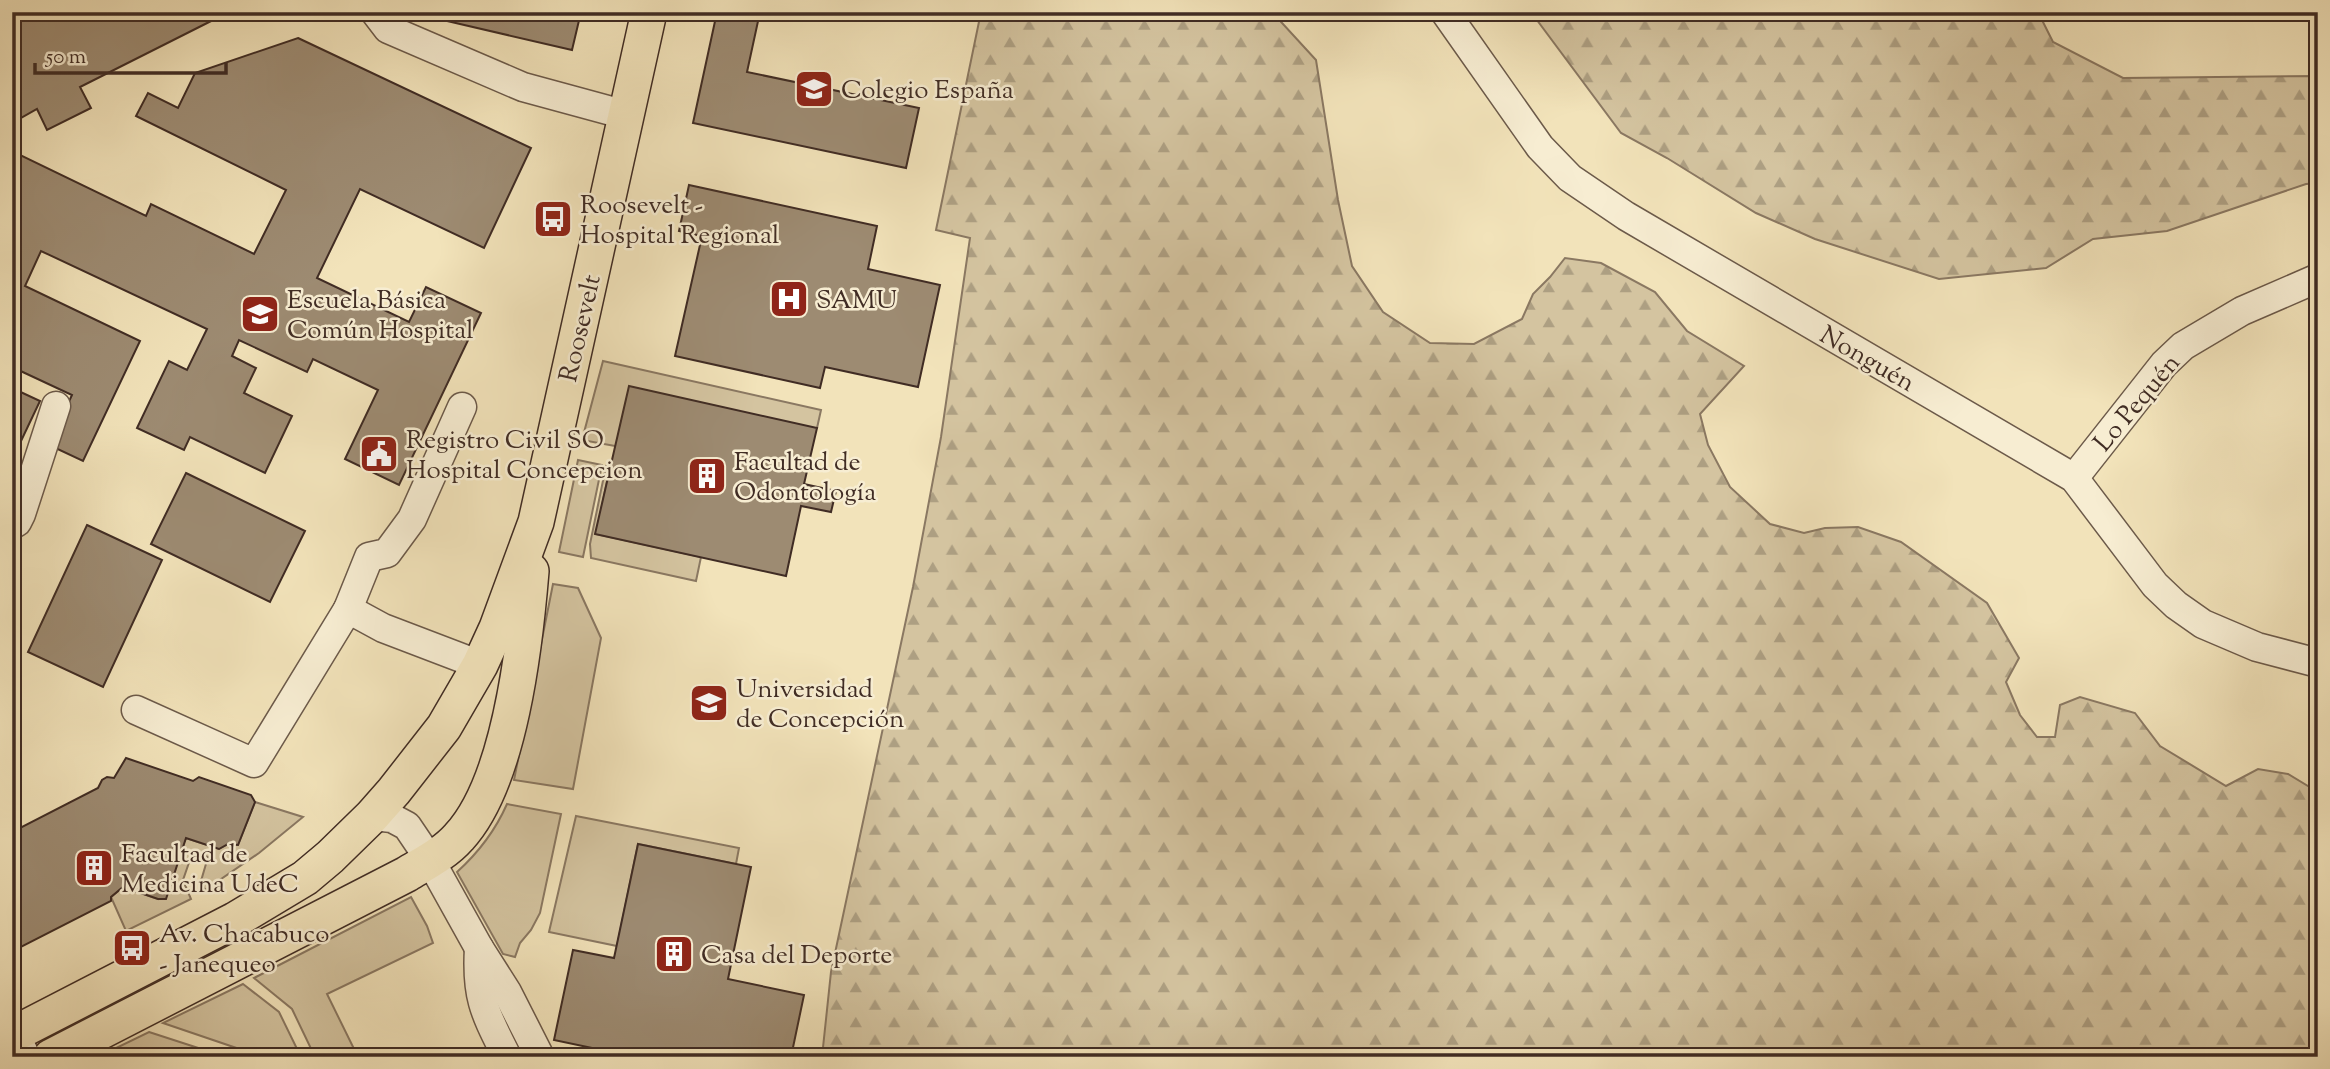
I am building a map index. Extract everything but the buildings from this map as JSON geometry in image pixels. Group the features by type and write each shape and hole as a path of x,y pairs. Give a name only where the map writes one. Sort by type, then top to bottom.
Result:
{"main road":[{"name":"Roosevelt","path":"51,1057 340,910 430,860 459,837 472,821 489,786 506,739 525,637 536,522 649,12"},
{"name":"Roosevelt","path":"16,1038 275,897 322,864 372,816 425,753 457,706 480,665 497,628 536,522"}],"street":[{"path":"375,12 388,29 523,88 626,115"},
{"name":"Nonguén","path":"1445,12 1520,121 1570,178 1626,216 2074,478 2155,585 2176,605 2203,624 2257,648 2318,663"},
{"name":"Lo Pequén","path":"2074,478 2164,364 2183,346 2242,310 2318,278"},
{"path":"12,525 21,514 56,406"},
{"path":"136,710 254,763 348,609 369,557 387,553 412,519 462,407"},
{"path":"348,609 383,628 480,665"},
{"path":"407,826 410,793 425,753"},
{"path":"372,816 392,818 407,826 430,860 507,992 540,1057"},
{"path":"479,948 479,994 507,1057"}],"green space":[{"path":"981,12 1272,12 1316,60 1338,200 1352,266 1383,312 1430,343 1474,344 1522,319 1533,294 1565,258 1601,263 1655,292 1687,331 1744,366 1700,414 1708,445 1730,487 1770,524 1804,533 1825,528 1858,527 1901,542 1987,603 2019,658 2006,682 2020,715 2037,737 2055,737 2060,705 2080,697 2135,713 2160,746 2226,786 2258,769 2288,774 2308,786 2318,785 2318,1057 1152,1057 1146,1049 1132,1057 935,1057 922,1049 908,1057 822,1057 831,972 913,587 941,437 970,238 936,230"},
{"path":"1531,12 2038,12 2053,42 2123,78 2318,76 2318,183 2306,184 2167,231 2093,239 2046,268 1939,279 1815,239 1756,213 1621,133"},
{"path":"603,361 821,410 817,428 615,446 582,440"},
{"path":"578,460 602,465 583,557 559,552"},
{"path":"606,466 610,467 596,534 701,557 696,581 591,558 590,544"},
{"path":"553,584 578,588 601,638 573,789 514,780"},
{"path":"255,802 303,817 259,853 205,890 201,881 208,857 193,851 183,880 191,899 126,931 111,897 123,887 158,899 186,838 219,849 228,844 238,845"},
{"path":"507,804 561,814 540,913 520,943 515,957 503,954 457,872 486,840"},
{"path":"576,816 739,848 736,864 638,844 617,946 549,932"},
{"path":"411,897 433,943 327,994 358,1057 315,1057 292,1009 254,978"},
{"path":"243,984 279,1012 301,1057 263,1057 163,1023"},
{"path":"149,1032 226,1057 109,1057 112,1050"}],"place":[{"name":"Colegio España","path":"814,89"},
{"name":"Roosevelt - Hospital Regional","path":"553,219"},
{"name":"SAMU","path":"789,299"},
{"name":"Escuela Básica Común Hospital","path":"260,314"},
{"name":"Registro Civil SO Hospital Concepcion","path":"379,454"},
{"name":"Facultad de Odontología","path":"707,476"},
{"name":"Universidad de Concepción","path":"709,703"},
{"name":"Facultad de Medicina UdeC","path":"94,868"},
{"name":"Av. Chacabuco - Janequeo","path":"132,948"},
{"name":"Casa del Deporte","path":"674,954"}]}
